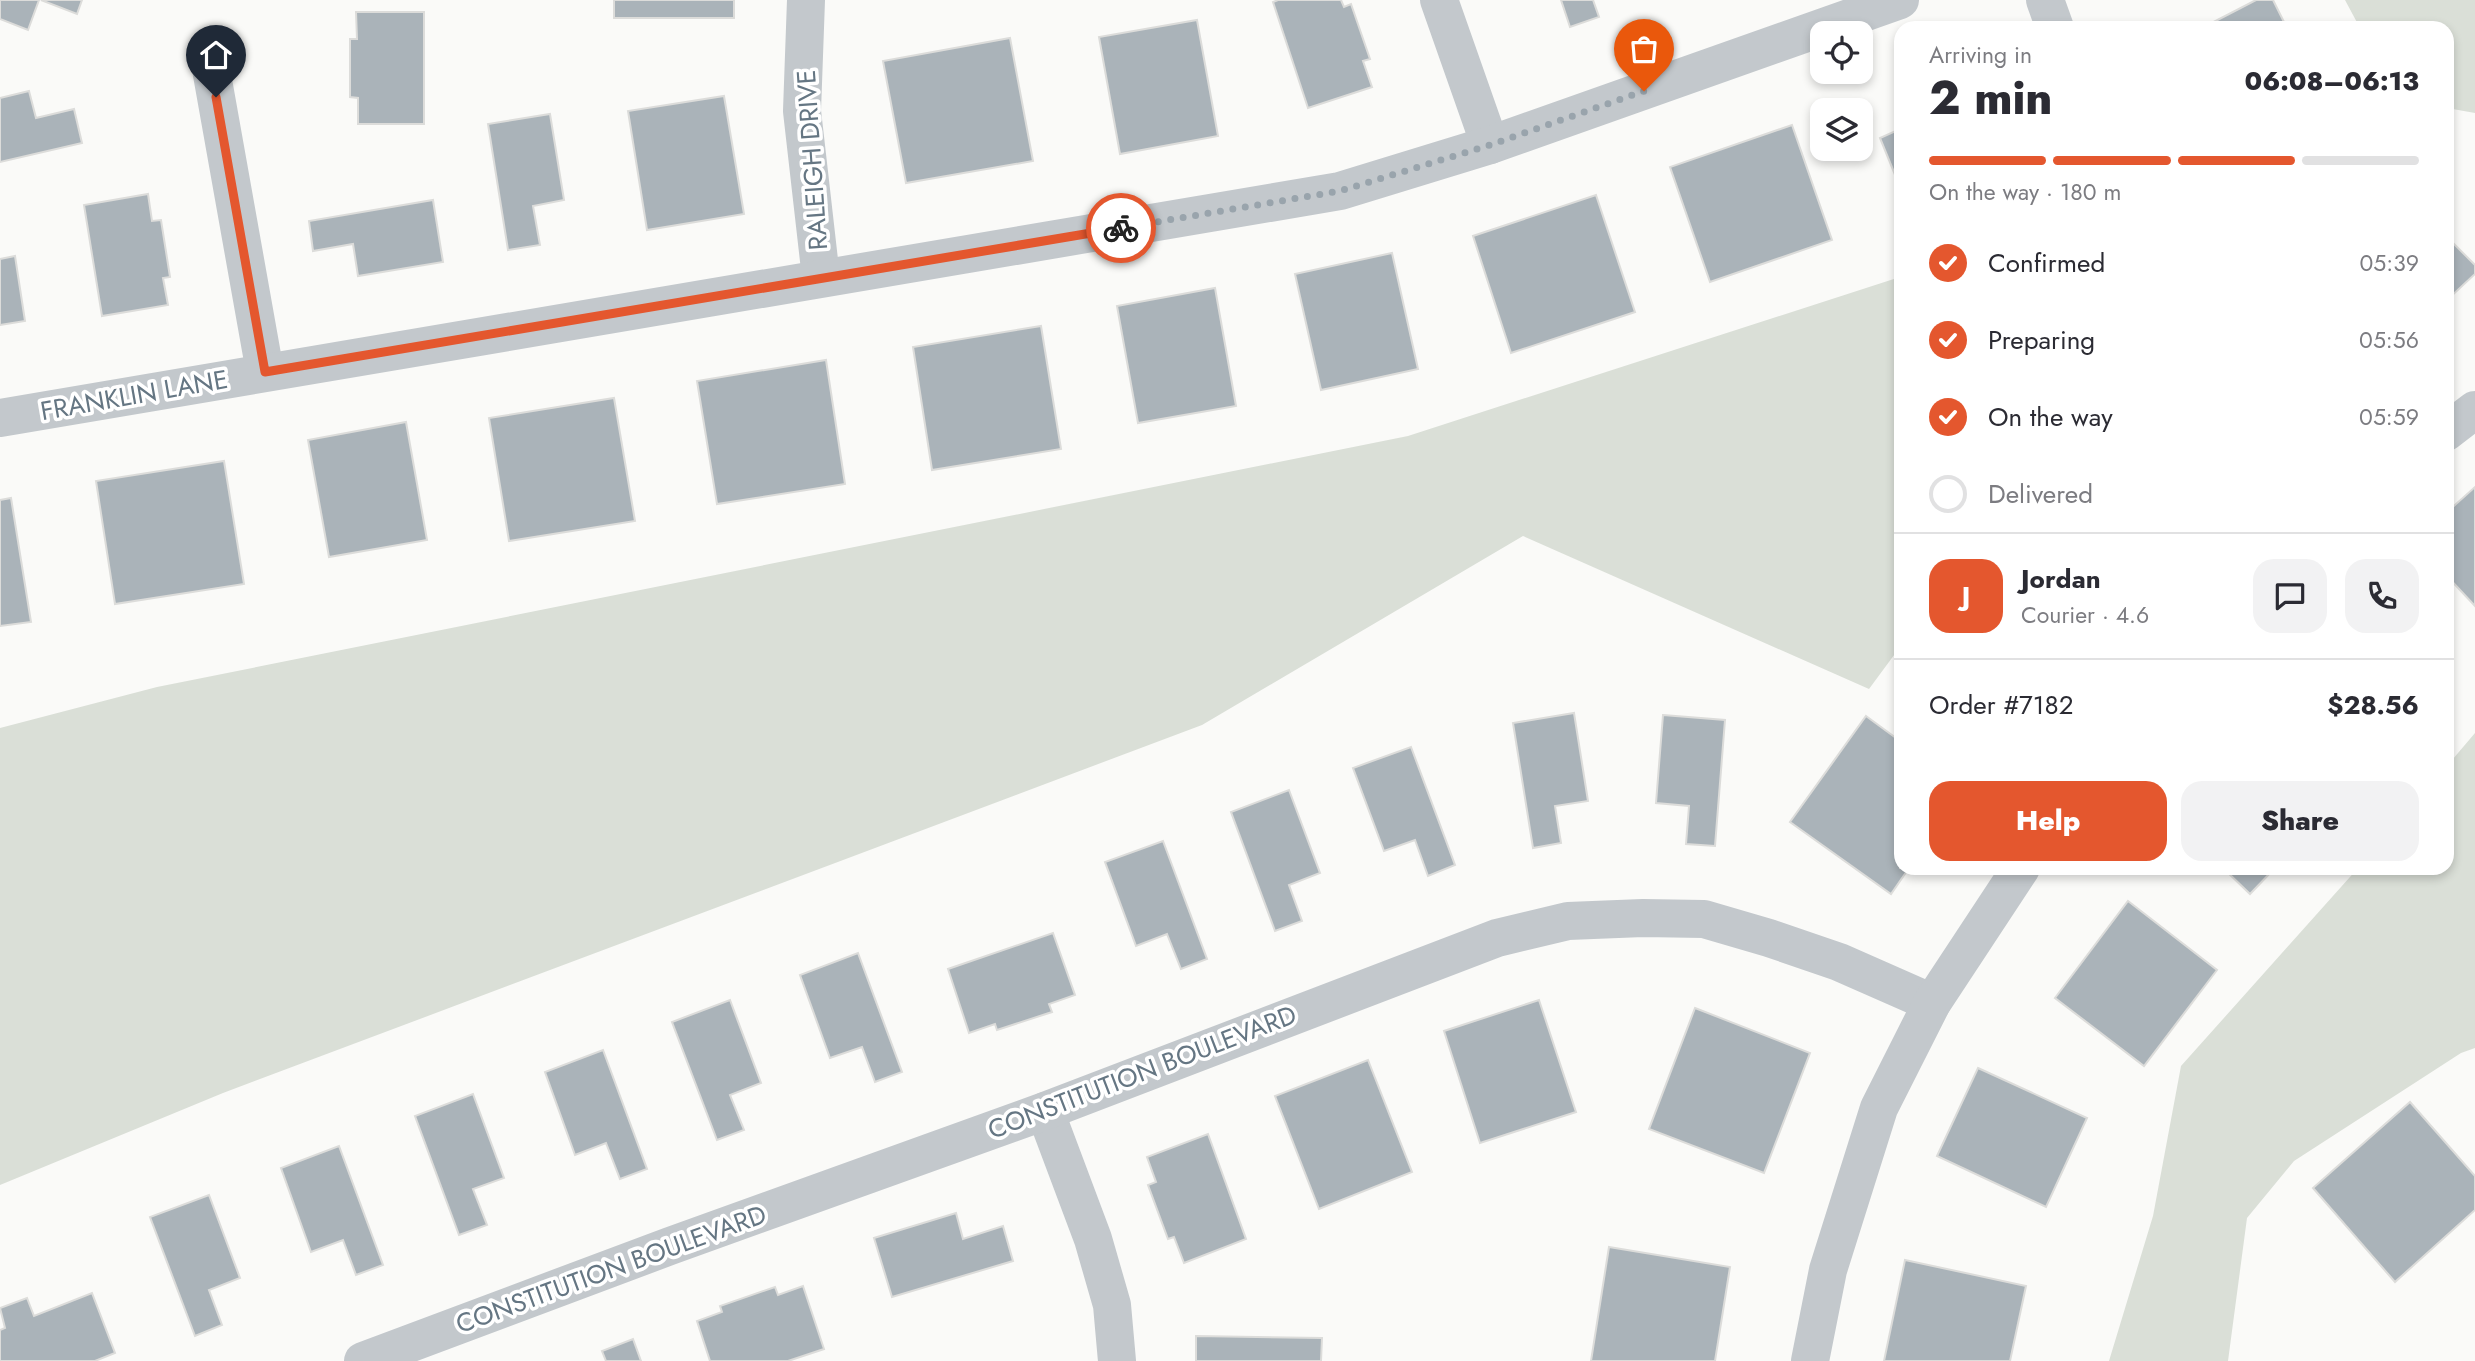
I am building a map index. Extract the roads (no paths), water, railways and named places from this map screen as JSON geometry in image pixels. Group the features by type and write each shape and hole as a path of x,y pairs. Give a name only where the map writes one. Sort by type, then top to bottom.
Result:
{"street":[{"name":"RALEIGH DRIVE","path":"806,0 802,111 821,278"},
{"path":"1439,0 1490,145"},
{"name":"FRANKLIN LANE","path":"0,418 1340,191 1490,145 1900,0"},
{"path":"2045,0 2052,21"},
{"path":"211,69 265,372"},
{"path":"2454,426 2475,410"},
{"path":"1810,1361 1828,1270 1879,1108 1932,1003 2016,875"},
{"name":"CONSTITUTION BOULEVARD","path":"363,1361 670,1246 1045,1111 1497,938 1568,921 1704,919 1839,962 1932,1003"},
{"path":"1045,1111 1097,1252 1112,1305 1117,1361"}]}
